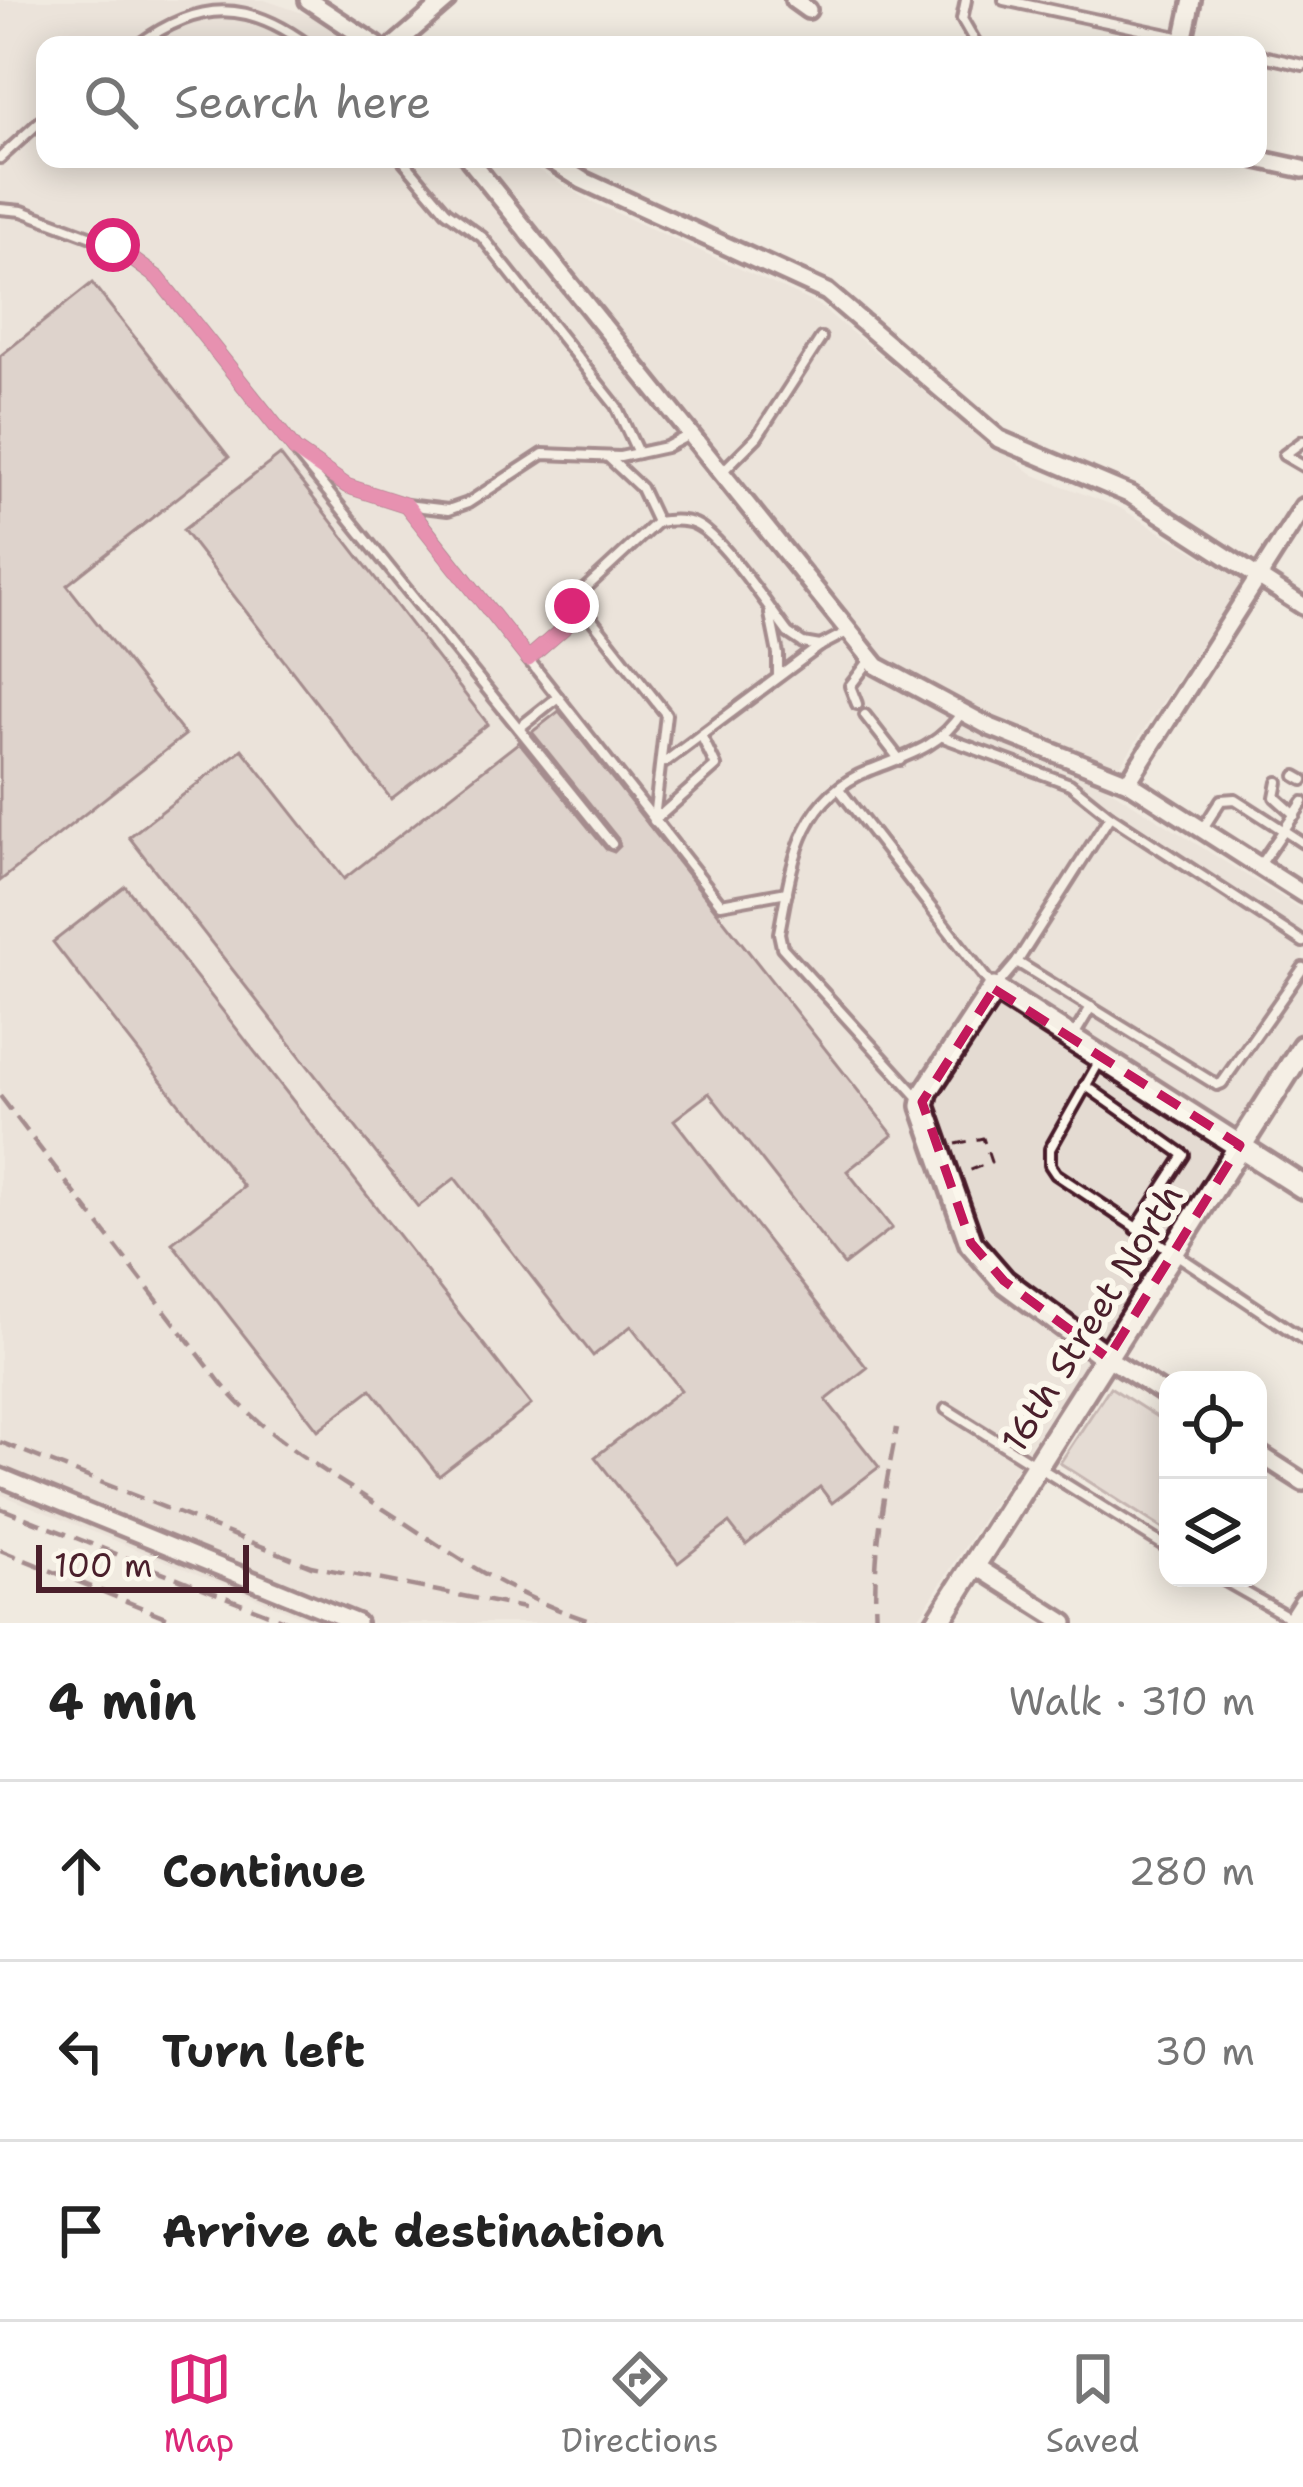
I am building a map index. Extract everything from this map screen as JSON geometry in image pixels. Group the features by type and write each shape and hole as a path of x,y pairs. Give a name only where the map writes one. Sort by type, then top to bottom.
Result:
{"street":[{"path":"308,0 362,36"},
{"path":"405,36 447,0"},
{"path":"1184,36 1192,0"},
{"path":"1267,161 1303,169"},
{"path":"477,168 877,666 963,712 1128,782 1303,894"},
{"path":"563,168 827,292 999,440 1132,495 1303,606"},
{"path":"1128,782 1303,508"},
{"path":"1159,1390 1004,1281 971,1243 922,1102 994,989 1303,1187"},
{"name":"16th Street North","path":"937,1623 1303,1047"},
{"path":"1267,1459 1303,1482"},
{"path":"0,1477 357,1623"},
{"path":"974,1565 1065,1623"},
{"path":"1292,1622 1303,1601"}],"lane":[{"path":"966,0 962,19 972,36"},
{"path":"1004,0 1179,36"},
{"path":"152,36 180,18 234,3 278,22 296,36"},
{"path":"1267,57 1303,65"},
{"path":"0,158 36,126"},
{"path":"410,168 446,211 482,238 616,406 638,453"},
{"path":"0,209 22,212 113,245 158,278 612,844"},
{"path":"721,473 757,437 821,338"},
{"path":"295,450 347,486 406,505 448,510 469,503 543,454 638,453 666,447 690,434"},
{"path":"1303,441 1284,455 1303,466"},
{"path":"607,456 641,488 657,522"},
{"path":"406,505 722,905 787,892"},
{"path":"528,659 566,626 574,598 657,522 675,520 698,525 718,543 788,633 803,643 820,646"},
{"path":"574,598 666,714 654,820"},
{"path":"768,607 778,678"},
{"path":"664,763 820,646 847,632"},
{"path":"857,704 850,686 871,658"},
{"path":"519,728 558,698"},
{"path":"922,1102 782,946 779,932 796,844 816,810 864,772 920,753 943,737 963,712"},
{"path":"865,715 900,760"},
{"path":"654,820 716,766 701,735"},
{"path":"943,737 1070,784 1110,817 1303,942"},
{"path":"1278,782 1275,797 1294,814"},
{"path":"839,788 994,989 1017,962 1110,817"},
{"path":"1202,829 1221,800 1235,799 1303,843"},
{"path":"1259,866 1303,802"},
{"path":"1017,962 1219,1085 1303,968"},
{"path":"1070,1041 1091,1007"},
{"path":"1100,1060 1050,1149 1050,1165 1056,1174 1303,1340"},
{"path":"1085,1085 1184,1155 1136,1229"},
{"path":"946,1408 1159,1542"},
{"path":"1235,1587 1292,1622"}],"path":[{"path":"949,1146 983,1138 991,1162 959,1175"}],"highlighted area":[{"path":"994,989 1240,1145 1108,1358 1004,1281 971,1243 922,1102"}],"shaded area":[{"path":"0,0 264,0 320,19 342,36 36,36 36,168 535,168 590,201 817,304 1034,475 1120,508 1242,581 1106,787 1303,911 1303,1027 915,1623 318,1623 0,1494"},
{"path":"1110,1387 1159,1418 1159,1526 1060,1463"}],"building":[{"path":"92,283 229,457 67,585 185,735 0,881 0,356"},
{"path":"280,455 488,724 391,799 183,530"},
{"path":"559,711 893,1135 847,1171 892,1228 844,1265 709,1093 674,1120 867,1368 826,1400 879,1467 832,1503 820,1487 746,1545 729,1523 678,1563 595,1457 681,1390 631,1326 593,1356 455,1178 418,1207 129,837 242,749 344,879 519,742 606,849 614,852 620,846 618,839 532,732"},
{"path":"125,886 531,1405 439,1476 371,1389 318,1430 172,1243 244,1187 53,942"}],"railway":[{"path":"0,1096 220,1382 255,1419 315,1464 483,1573 535,1600 596,1623"},
{"path":"876,1623 877,1549 897,1428"},
{"path":"0,1442 311,1566 524,1608"},
{"path":"0,1508 291,1623"},
{"path":"0,1550 180,1623"}],"route":[{"path":"113,245 158,278 295,450 347,486 406,505 528,659 566,626 572,606"}]}
